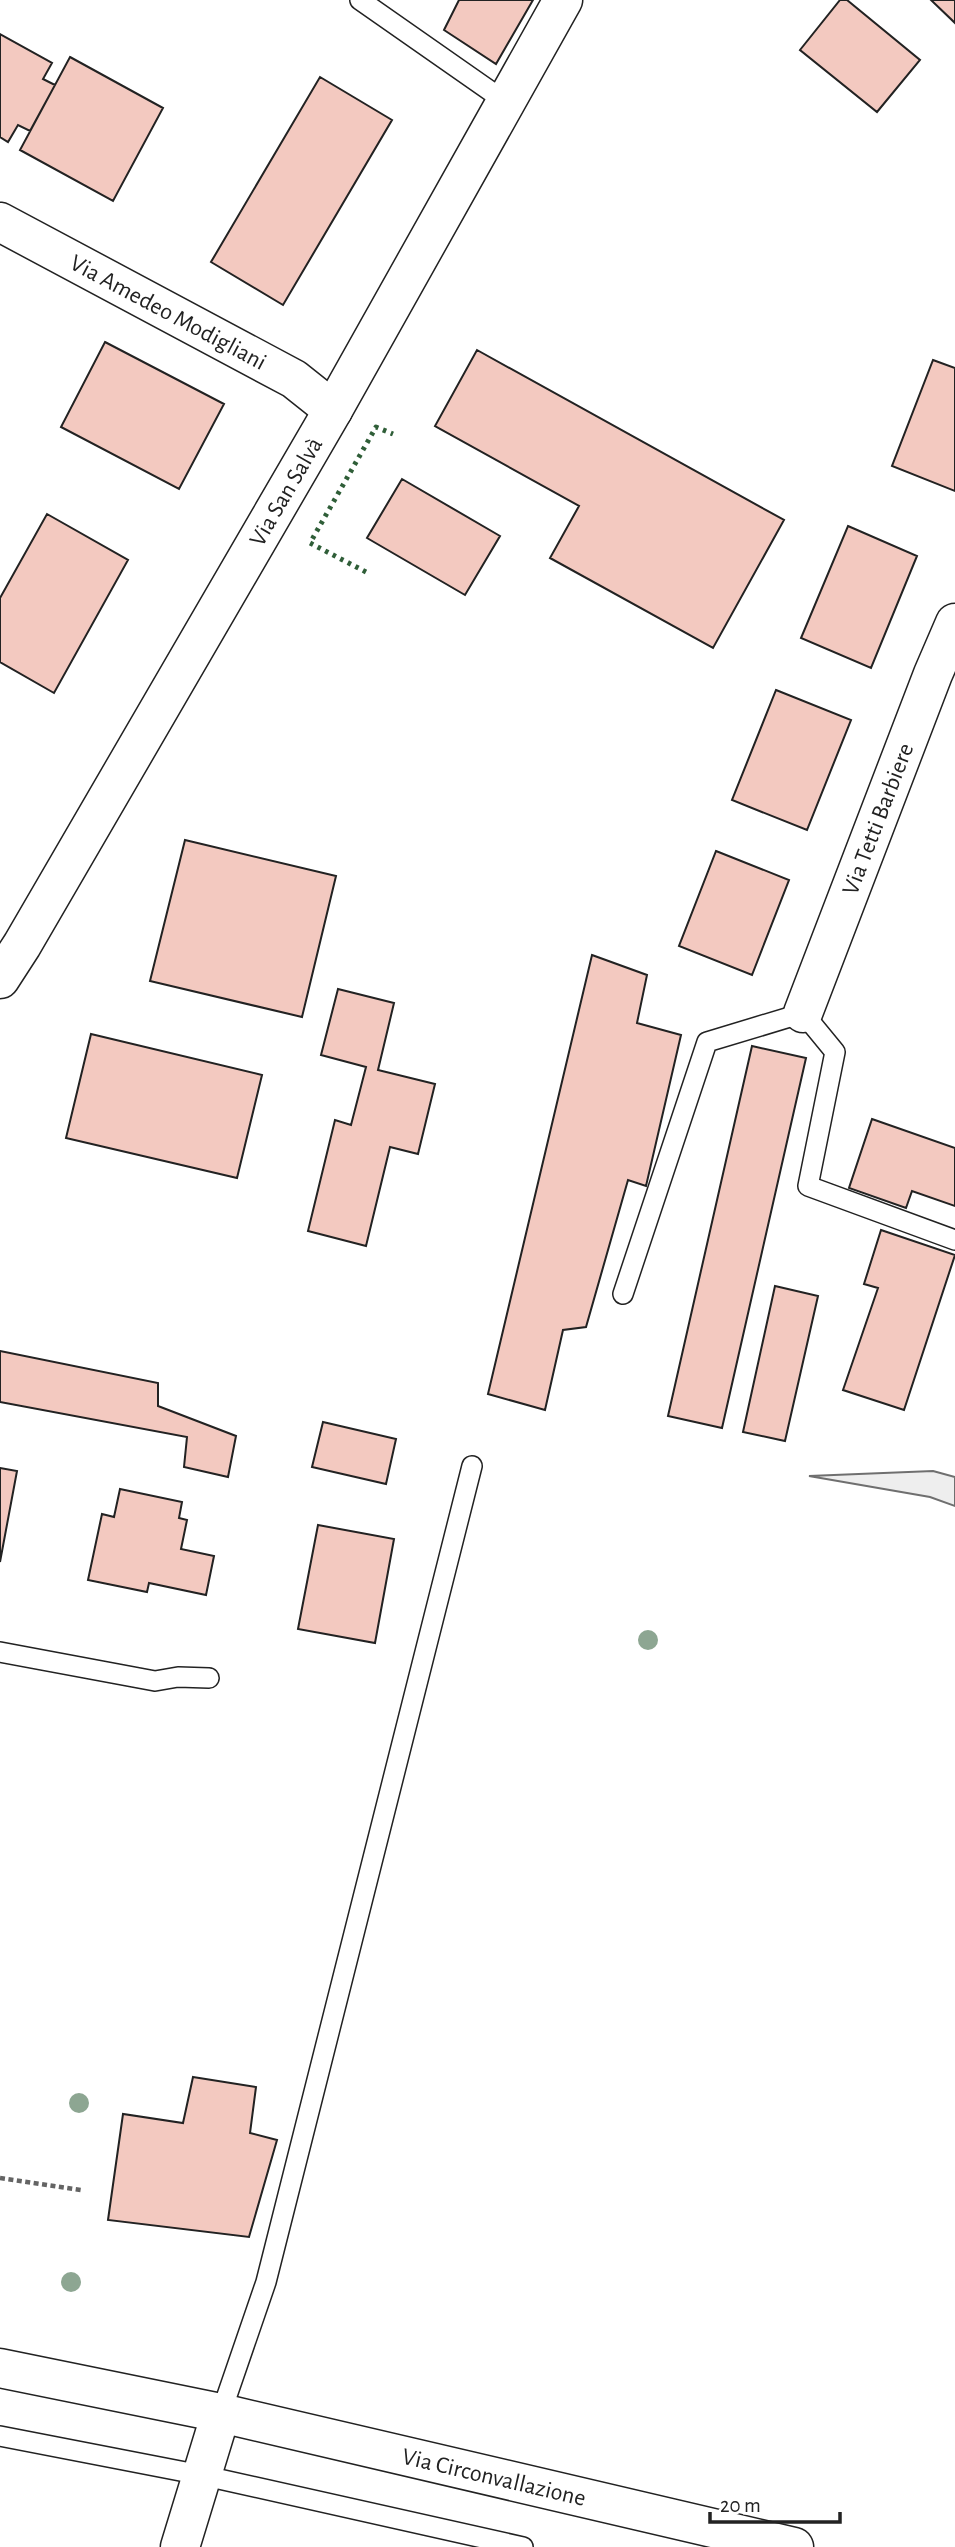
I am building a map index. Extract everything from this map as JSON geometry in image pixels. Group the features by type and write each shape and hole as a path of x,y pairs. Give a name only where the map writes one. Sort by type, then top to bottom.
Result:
{"street":[{"name":"Via San Salvà","path":"0,979 333,410 563,0"},
{"name":"Via Amedeo Modigliani","path":"0,222 294,379 333,410"},
{"name":"Via Tetti Barbiere","path":"803,1013 955,623"},
{"name":"Via Circonvallazione","path":"0,2368 221,2413 777,2545"},
{"path":"180,2547 221,2413"}],"lane":[{"path":"360,0 506,102"},
{"path":"623,1293 707,1042 803,1013 835,1052 808,1186 955,1240"},
{"path":"221,2413 266,2282 472,1466"},
{"path":"0,1652 155,1681 178,1677 209,1678"},
{"path":"0,2436 201,2475 523,2547"}],"path":[{"path":"0,2178 81,2190"}],"shaded area":[{"path":"933,1471 955,1477 955,1506 930,1497 809,1476"}],"building":[{"path":"459,0 533,0 496,64 444,30"},
{"path":"840,0 847,0 920,60 877,112 800,50"},
{"path":"931,0 955,0 955,23"},
{"path":"0,34 52,63 43,79 55,85 30,131 18,125 8,142 0,137"},
{"path":"70,57 163,108 113,201 20,150"},
{"path":"320,77 392,120 283,305 211,262"},
{"path":"105,342 224,404 179,489 61,427"},
{"path":"477,350 784,520 713,648 550,558 579,506 435,426"},
{"path":"933,360 955,368 955,491 892,466"},
{"path":"402,479 500,536 465,595 367,538"},
{"path":"47,514 128,560 54,693 0,662 0,598"},
{"path":"848,526 917,556 871,668 801,638"},
{"path":"776,690 851,720 807,830 732,800"},
{"path":"185,840 336,876 302,1017 150,981"},
{"path":"716,851 789,880 752,975 679,946"},
{"path":"592,955 647,975 637,1023 681,1035 646,1186 628,1180 586,1327 563,1330 545,1410 488,1394"},
{"path":"338,989 394,1003 378,1070 435,1084 418,1154 390,1147 366,1246 308,1231 335,1120 351,1125 366,1067 321,1055"},
{"path":"91,1034 262,1075 237,1178 66,1138"},
{"path":"752,1046 806,1058 722,1428 668,1416"},
{"path":"872,1119 955,1148 955,1206 912,1191 906,1208 849,1188"},
{"path":"881,1230 955,1255 904,1410 843,1390 878,1288 864,1284"},
{"path":"775,1286 818,1296 785,1441 743,1432"},
{"path":"0,1351 158,1383 158,1406 236,1436 228,1477 184,1467 187,1437 0,1402"},
{"path":"323,1422 396,1439 386,1484 312,1467"},
{"path":"0,1468 17,1471 0,1562"},
{"path":"120,1489 182,1502 179,1518 187,1520 181,1549 214,1556 206,1595 149,1583 147,1592 88,1580 102,1514 114,1517"},
{"path":"318,1525 394,1539 375,1643 298,1629"},
{"path":"193,2077 256,2087 250,2133 277,2140 249,2237 108,2220 123,2114 183,2123"}],"hedge":[{"path":"366,572 310,543 376,427 393,434"}]}
